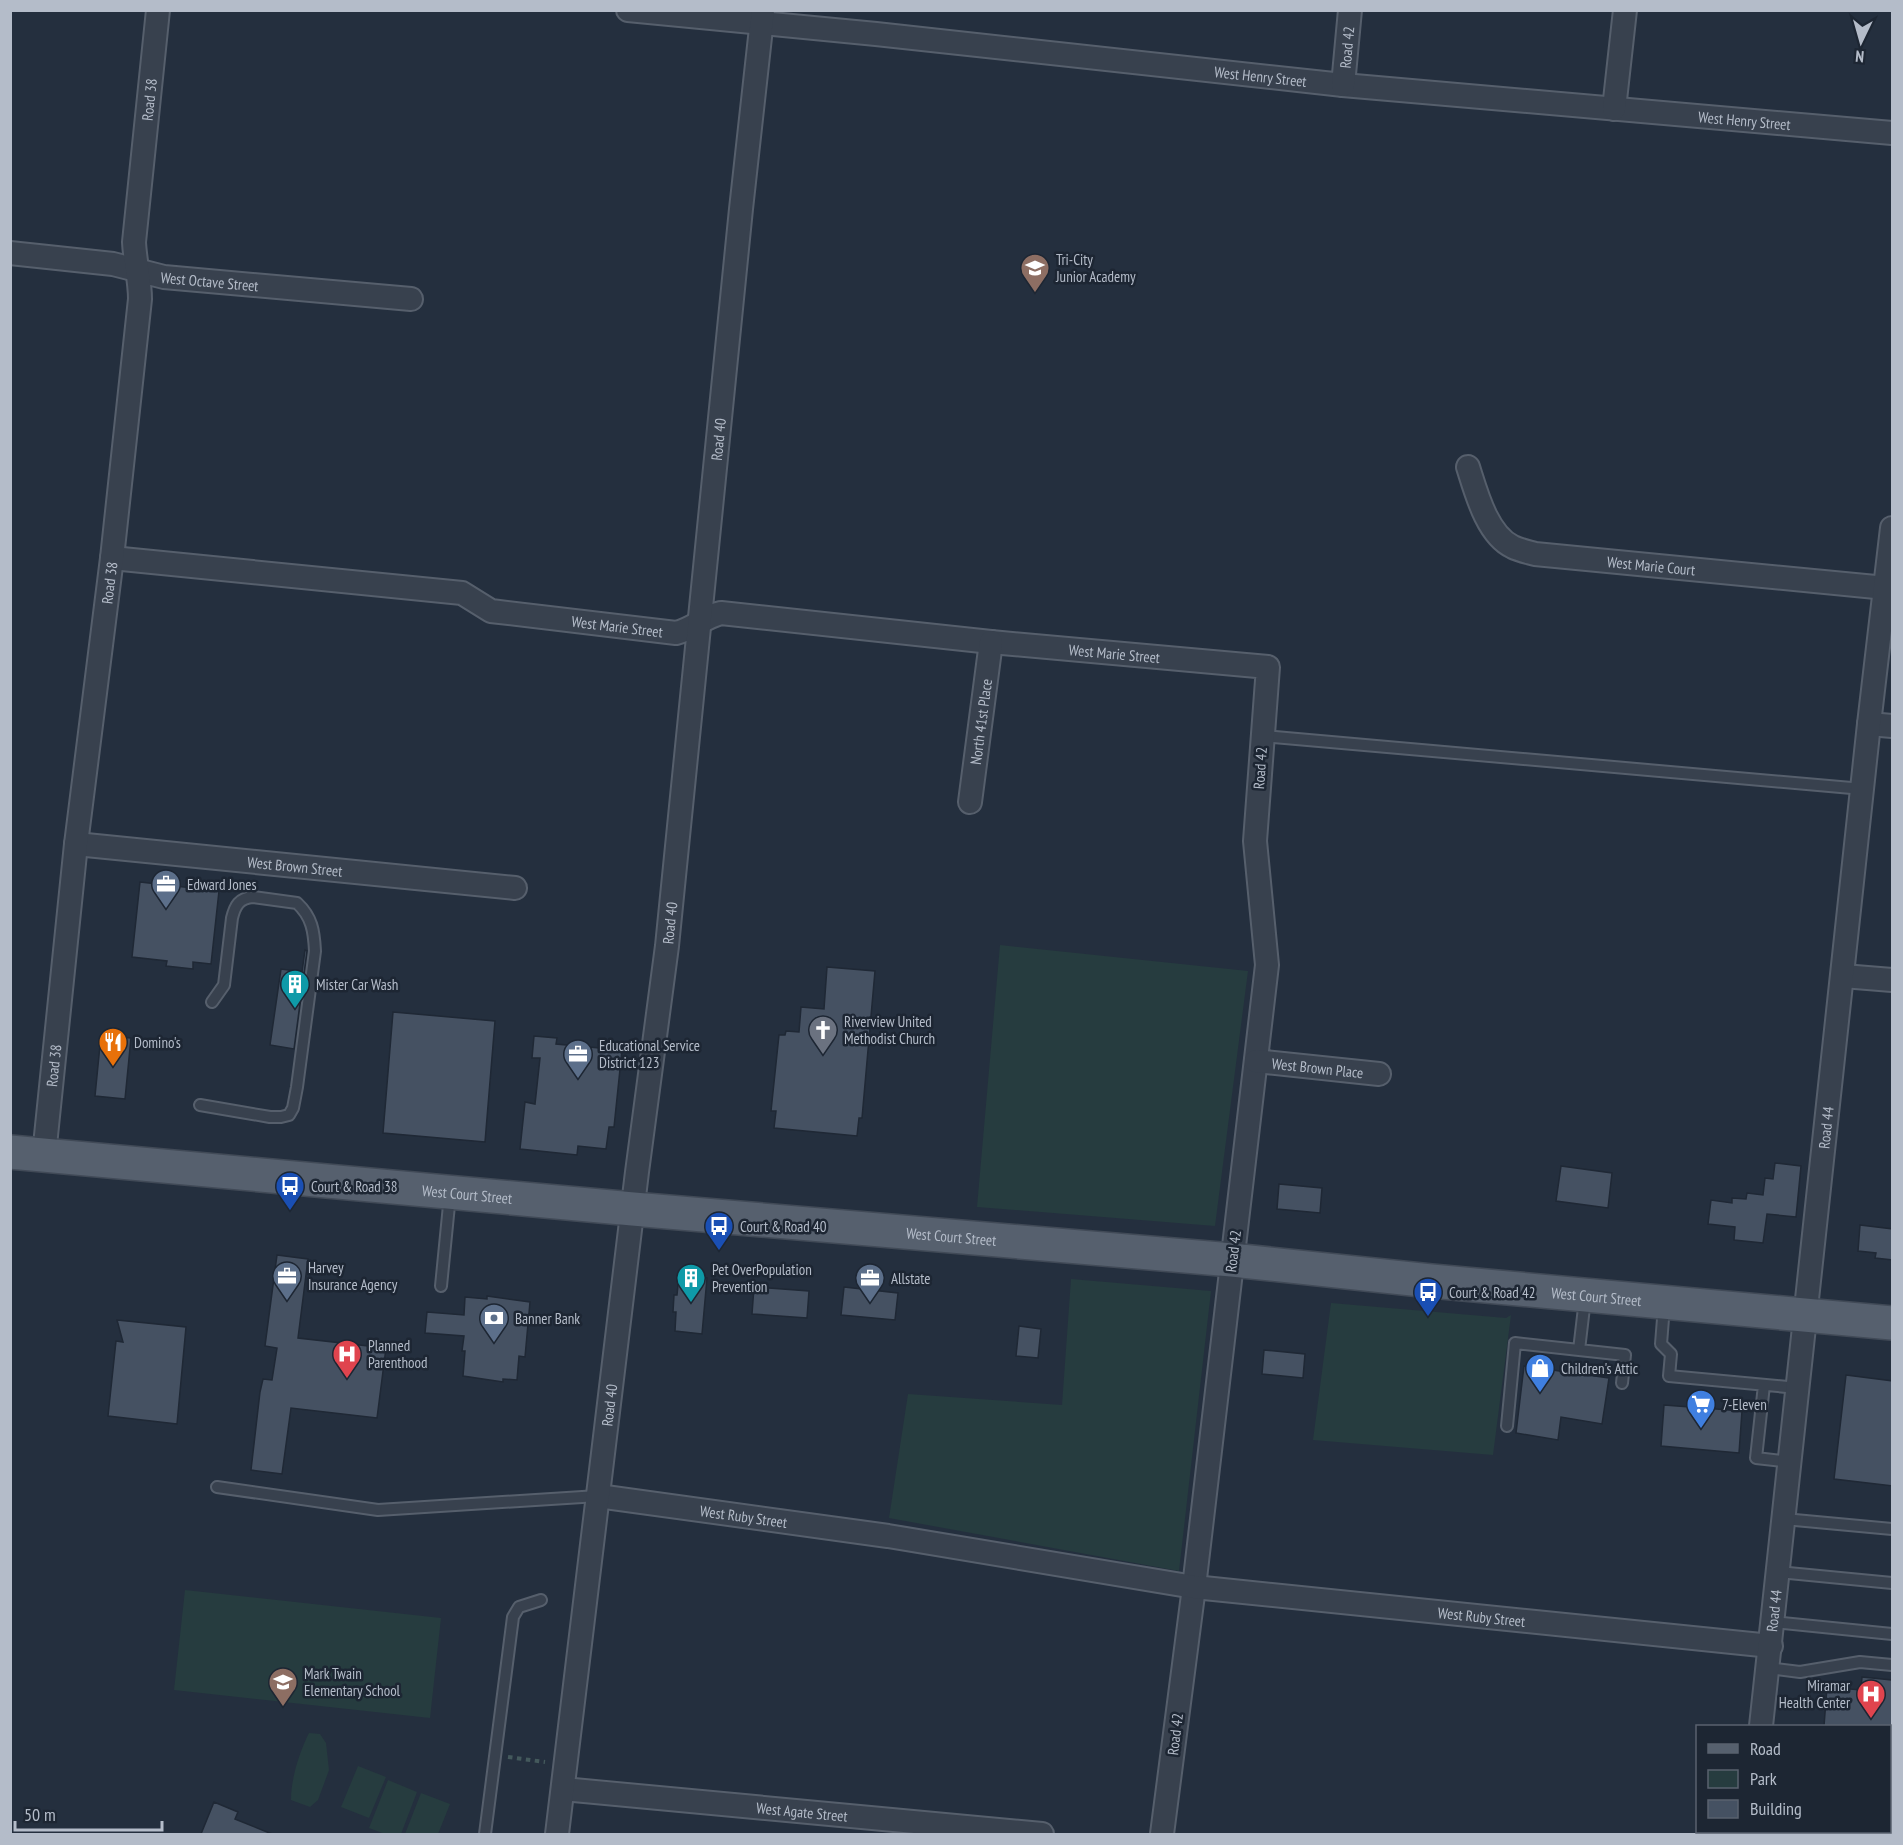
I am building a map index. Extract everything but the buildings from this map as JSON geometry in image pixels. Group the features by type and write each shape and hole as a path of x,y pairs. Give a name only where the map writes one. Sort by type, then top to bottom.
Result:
{"main road":[{"name":"West Court Street","path":"10,1152 633,1209 1232,1260 1893,1323"}],"street":[{"name":"Road 38","path":"44,1155 76,844 112,558 140,299 134,242 158,10"},
{"name":"West Henry Street","path":"628,10 762,16 1343,85 1893,133"},
{"name":"Road 42","path":"1343,85 1350,10"},
{"path":"1614,109 1625,10"},
{"name":"Road 40","path":"557,1834 667,946 739,220 762,16"},
{"name":"West Octave Street","path":"10,253 113,264 164,277 411,299"},
{"name":"West Marie Court","path":"1468,467 1480,503 1496,533 1511,547 1535,554 1886,588"},
{"name":"Road 44","path":"1761,1725 1869,724 1893,528"},
{"name":"West Marie Street","path":"112,558 462,593 491,611 676,633 689,630 710,616 722,614 991,642 1268,667"},
{"name":"North 41st Place","path":"970,802 991,642"},
{"name":"Road 42","path":"1162,1834 1194,1587 1267,965 1255,841 1268,667"},
{"path":"1869,724 1893,726"},
{"name":"West Brown Street","path":"76,844 515,888"},
{"path":"1843,976 1893,980"},
{"name":"West Brown Place","path":"1256,1061 1379,1074"},
{"name":"West Ruby Street","path":"598,1496 888,1536 1194,1587 1769,1657"},
{"name":"West Agate Street","path":"563,1789 1042,1834"}],"lane":[{"path":"1263,736 1863,789"},
{"path":"200,1105 270,1117 289,1115 293,1108 315,951 314,930 303,908 297,903 284,900 253,897 240,901 232,918 224,985 212,1002"},
{"path":"441,1286 450,1192"},
{"path":"1580,1350 1586,1295"},
{"path":"1665,1303 1661,1344 1671,1354 1669,1376 1798,1388"},
{"path":"1507,1426 1515,1343 1625,1355 1622,1383"},
{"path":"1764,1385 1756,1458 1790,1461"},
{"path":"217,1487 378,1510 598,1496"},
{"path":"1784,1519 1893,1529"},
{"path":"1778,1572 1893,1583"},
{"path":"485,1834 513,1617 519,1607 541,1600"},
{"path":"1773,1622 1893,1634"},
{"path":"1769,1657 1800,1672 1860,1662 1893,1665"}],"path":[{"path":"495,1756 546,1762"}],"green space":[{"path":"1000,945 1248,971 1215,1226 977,1207"},
{"path":"1071,1279 1211,1291 1179,1571 889,1518 908,1394 1062,1405"},
{"path":"1331,1303 1506,1318 1511,1315 1493,1455 1313,1440"},
{"path":"185,1590 441,1618 430,1718 174,1690"},
{"path":"309,1733 320,1734 326,1743 329,1770 318,1800 310,1807 291,1800 296,1766"},
{"path":"358,1766 386,1777 369,1818 341,1807"},
{"path":"388,1780 417,1792 401,1834 385,1834 369,1828"},
{"path":"421,1793 450,1804 438,1834 405,1834"}],"place":[{"name":"Tri-City Junior Academy","path":"1035,294"},
{"name":"Edward Jones","path":"166,910"},
{"name":"Mister Car Wash","path":"295,1010"},
{"name":"Riverview United Methodist Church","path":"823,1056"},
{"name":"Domino's","path":"113,1068"},
{"name":"Educational Service District 123","path":"578,1080"},
{"name":"Court & Road 38","path":"290,1212"},
{"name":"Court & Road 40","path":"719,1252"},
{"name":"Harvey Insurance Agency","path":"287,1302"},
{"name":"Pet OverPopulation Prevention","path":"691,1304"},
{"name":"Allstate","path":"870,1304"},
{"name":"Court & Road 42","path":"1428,1318"},
{"name":"Banner Bank","path":"494,1344"},
{"name":"Planned Parenthood","path":"347,1380"},
{"name":"Children's Attic","path":"1540,1394"},
{"name":"7-Eleven","path":"1701,1430"},
{"name":"Mark Twain Elementary School","path":"283,1708"},
{"name":"Miramar Health Center","path":"1871,1720"}]}
